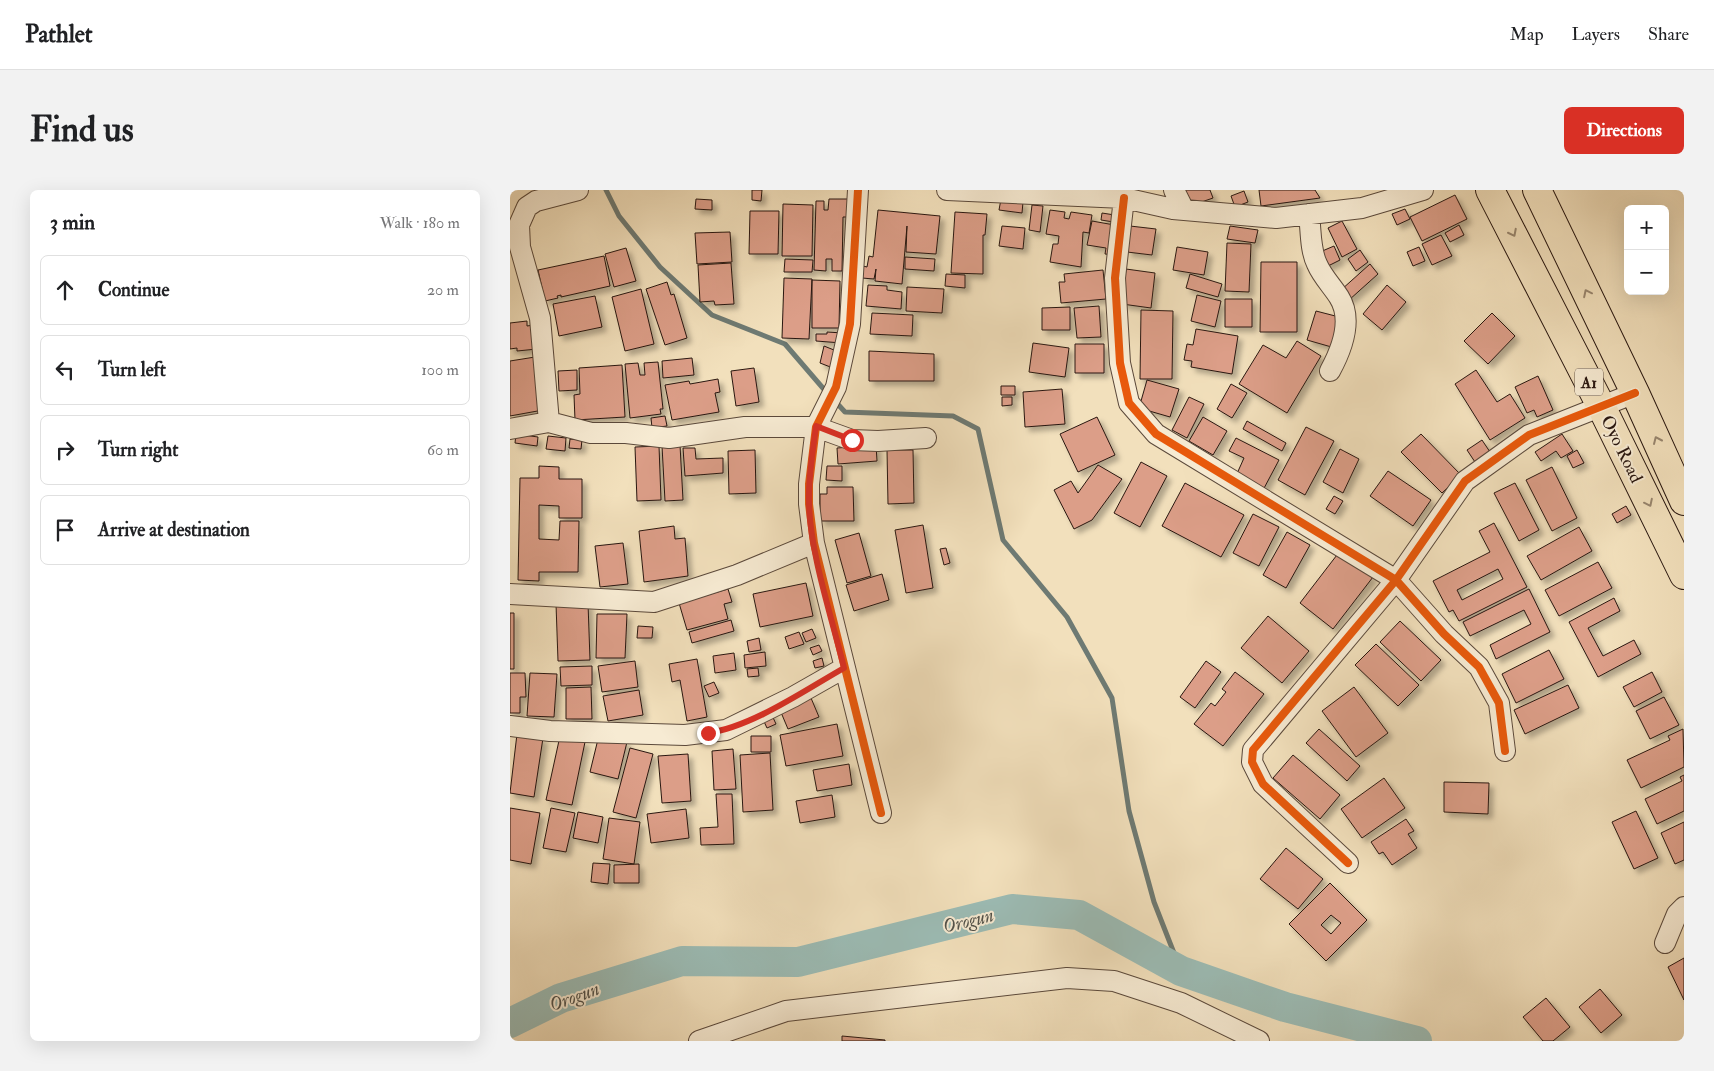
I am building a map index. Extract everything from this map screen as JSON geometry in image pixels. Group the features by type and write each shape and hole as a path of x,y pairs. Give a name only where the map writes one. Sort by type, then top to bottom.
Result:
{"highway":[{"name":"Oyo Road","path":"1490,190 1602,408 1684,575"},
{"name":"Oyo Road","path":"1537,190 1635,393 1684,500"}],"street":[{"path":"549,422 540,318 520,248 519,225 527,207 536,201 578,190"},
{"path":"858,190 847,342 836,387 816,426 808,504 814,544 881,813"},
{"path":"947,190 1051,193 1124,198 1184,210 1276,218 1362,208 1423,190"},
{"path":"1174,190 1184,210"},
{"path":"1124,198 1115,278 1120,362 1129,403 1156,434 1396,580 1444,634 1479,667 1499,703 1505,751"},
{"path":"1309,214 1317,264 1340,299 1345,312 1345,327 1340,350 1330,371"},
{"path":"1348,863 1262,784 1252,762 1253,750 1396,580 1465,481 1529,435 1602,408 1635,393"},
{"path":"510,429 549,422 591,433 626,433 669,438 745,428 816,426 852,440 878,441 926,438"},
{"path":"510,594 654,602 737,575 814,544"},
{"path":"510,726 550,731 685,735 726,730 793,697 844,668"},
{"path":"1665,943 1677,914 1684,907"},
{"path":"699,1041 786,1010 1067,978 1114,981 1180,1003 1259,1041"}],"building":[{"path":"752,190 762,190 761,201 752,200"},
{"path":"1184,190 1210,190 1213,198 1190,206"},
{"path":"1259,190 1315,190 1320,198 1261,206"},
{"path":"1244,191 1248,202 1235,207 1231,196"},
{"path":"1455,195 1467,219 1422,241 1410,217"},
{"path":"696,199 712,200 712,210 695,209"},
{"path":"829,199 852,199 851,217 843,217 842,271 832,271 832,259 826,259 826,271 814,270 816,201 824,201 824,210 828,210"},
{"path":"1001,199 1023,202 1022,213 999,210"},
{"path":"783,204 813,205 812,256 782,256"},
{"path":"1032,205 1043,206 1040,232 1029,230"},
{"path":"1405,209 1410,219 1397,225 1392,214"},
{"path":"878,210 940,216 936,254 906,252 907,226 902,284 875,281 876,269 874,279 862,278 863,266 867,267 869,256 873,257"},
{"path":"1050,210 1065,212 1064,218 1069,219 1071,212 1092,215 1089,233 1083,232 1081,267 1050,262 1053,244 1058,244 1059,236 1046,234"},
{"path":"750,211 779,211 778,254 749,254"},
{"path":"955,212 987,214 985,235 983,235 983,274 951,273"},
{"path":"1102,213 1121,216 1120,223 1101,220"},
{"path":"1092,221 1120,226 1115,255 1105,254 1106,248 1087,245"},
{"path":"1342,221 1357,249 1342,257 1328,228"},
{"path":"1459,225 1464,235 1450,242 1445,233"},
{"path":"1002,226 1025,228 1023,249 999,246"},
{"path":"1130,226 1156,229 1152,255 1127,252"},
{"path":"1230,226 1258,230 1255,243 1227,239"},
{"path":"730,232 732,262 697,264 695,233"},
{"path":"1441,235 1452,256 1432,265 1422,244"},
{"path":"1227,243 1251,244 1249,292 1225,291"},
{"path":"1334,246 1340,260 1326,267 1320,252"},
{"path":"1177,247 1208,252 1204,275 1173,270"},
{"path":"1419,247 1425,261 1413,266 1407,252"},
{"path":"626,248 636,281 614,287 605,254"},
{"path":"1360,250 1368,262 1356,271 1348,259"},
{"path":"604,256 610,286 561,297 561,295 557,296 558,298 545,301 538,270"},
{"path":"905,257 935,259 934,271 905,269"},
{"path":"785,259 813,260 812,272 784,272"},
{"path":"1261,262 1297,262 1297,332 1260,332"},
{"path":"731,263 734,304 715,305 714,301 700,302 698,265"},
{"path":"1370,264 1378,274 1349,300 1341,290"},
{"path":"1126,269 1155,273 1151,308 1122,304"},
{"path":"1103,270 1106,299 1061,303 1059,282 1065,282 1064,274"},
{"path":"946,274 965,275 965,288 945,286"},
{"path":"1190,274 1222,284 1218,297 1186,288"},
{"path":"784,278 812,279 809,339 782,338"},
{"path":"812,280 840,281 839,328 812,328"},
{"path":"667,282 671,295 674,294 687,338 665,345 646,289"},
{"path":"868,285 887,286 887,290 902,292 901,309 866,306"},
{"path":"1387,285 1406,302 1382,330 1363,314"},
{"path":"907,287 944,289 942,313 906,311"},
{"path":"641,289 654,344 625,351 612,297"},
{"path":"1197,295 1221,301 1215,327 1191,321"},
{"path":"595,296 602,327 559,336 553,304"},
{"path":"1225,299 1252,299 1252,327 1225,327"},
{"path":"1099,306 1101,337 1077,338 1074,308"},
{"path":"1070,307 1070,330 1042,330 1042,308"},
{"path":"1141,310 1173,311 1172,379 1140,379"},
{"path":"1316,311 1343,318 1335,348 1307,340"},
{"path":"872,313 913,315 912,336 870,334"},
{"path":"1492,313 1515,336 1488,364 1464,341"},
{"path":"527,321 527,326 534,325 537,349 517,351 517,348 510,349 510,323"},
{"path":"1196,329 1238,336 1232,374 1191,367 1192,361 1184,360 1187,344 1193,345"},
{"path":"827,332 843,333 842,343 816,341 816,334 827,334"},
{"path":"1297,341 1321,356 1287,413 1239,384 1263,345 1286,358"},
{"path":"1033,343 1069,348 1065,377 1029,372"},
{"path":"1075,344 1104,344 1104,373 1075,373"},
{"path":"824,346 839,352 833,368 820,363"},
{"path":"869,351 934,354 934,381 869,381"},
{"path":"535,357 543,410 510,416 510,361"},
{"path":"692,358 694,375 663,378 662,361"},
{"path":"658,362 663,409 660,409 661,414 630,418 625,364 638,363 640,375 645,375 644,363"},
{"path":"622,365 625,417 575,420 574,395 580,394 579,368"},
{"path":"754,368 759,402 736,406 731,371"},
{"path":"577,370 577,390 559,391 558,371"},
{"path":"1476,370 1497,402 1510,394 1525,418 1490,440 1455,384"},
{"path":"1538,376 1553,410 1537,417 1534,410 1527,413 1515,387"},
{"path":"718,379 720,392 715,393 719,412 672,420 665,385 689,381 690,384"},
{"path":"1147,380 1179,389 1170,417 1139,408"},
{"path":"1231,384 1247,393 1232,418 1217,409"},
{"path":"1001,386 1015,386 1015,395 1001,395"},
{"path":"1062,389 1065,424 1025,427 1023,392"},
{"path":"1002,397 1012,397 1012,405 1002,406"},
{"path":"1189,397 1204,404 1187,438 1172,430"},
{"path":"665,416 667,426 652,428 651,418"},
{"path":"1097,417 1115,455 1078,472 1060,434"},
{"path":"1203,417 1227,431 1213,455 1189,441"},
{"path":"1247,421 1286,443 1282,451 1243,429"},
{"path":"1306,427 1334,441 1305,495 1278,480"},
{"path":"516,434 538,437 537,446 515,443"},
{"path":"1421,434 1461,475 1442,493 1401,452"},
{"path":"1562,434 1573,451 1561,458 1556,451 1541,461 1535,452"},
{"path":"548,436 566,438 565,451 546,449"},
{"path":"1236,438 1279,460 1262,492 1235,478 1244,458 1229,451"},
{"path":"570,439 582,440 581,449 569,448"},
{"path":"1482,440 1490,452 1475,462 1467,450"},
{"path":"680,445 683,500 665,501 662,446"},
{"path":"876,445 877,461 838,464 837,448"},
{"path":"659,446 661,500 637,501 635,447"},
{"path":"683,448 695,448 696,459 723,458 723,473 685,476"},
{"path":"1340,449 1359,459 1343,493 1323,482"},
{"path":"755,450 756,493 729,494 728,451"},
{"path":"887,450 913,450 914,503 888,504"},
{"path":"1577,450 1584,463 1573,468 1567,456"},
{"path":"1141,462 1167,476 1140,527 1114,513"},
{"path":"1098,465 1122,479 1092,520 1074,529 1054,490 1071,481 1078,493"},
{"path":"539,466 559,467 559,479 582,479 582,518 559,518 559,506 539,505 539,539 559,540 560,521 579,521 578,572 539,572 539,581 518,580 520,478 539,478"},
{"path":"827,466 842,466 842,481 826,480"},
{"path":"1552,467 1577,518 1552,531 1526,480"},
{"path":"1388,471 1431,500 1413,526 1370,496"},
{"path":"1185,483 1244,515 1221,557 1162,526"},
{"path":"1515,483 1539,530 1519,541 1494,493"},
{"path":"827,487 853,487 854,521 820,521 820,494 827,494"},
{"path":"1334,496 1343,501 1335,514 1326,509"},
{"path":"1626,506 1631,515 1617,523 1612,514"},
{"path":"1253,514 1279,527 1259,566 1233,553"},
{"path":"1494,523 1527,587 1459,621 1453,610 1449,612 1433,581 1490,552 1479,531","holes":["1498,569 1503,579 1462,600 1457,590"]},
{"path":"923,525 933,588 906,593 895,530"},
{"path":"674,526 675,539 685,538 688,576 644,582 639,531"},
{"path":"1579,527 1592,551 1541,580 1527,556"},
{"path":"1287,532 1310,545 1286,588 1263,575"},
{"path":"859,533 871,576 847,583 835,540"},
{"path":"623,543 628,584 600,587 595,546"},
{"path":"946,548 950,563 944,565 940,549"},
{"path":"1340,551 1373,577 1333,629 1300,603"},
{"path":"1598,562 1612,588 1559,616 1545,590"},
{"path":"882,574 889,600 854,611 846,585"},
{"path":"806,583 813,616 760,627 753,594"},
{"path":"728,589 732,602 724,604 728,619 687,630 679,603"},
{"path":"1529,589 1550,632 1496,659 1490,645 1531,624 1524,610 1470,636 1463,622"},
{"path":"1614,598 1620,611 1588,628 1603,656 1634,640 1641,654 1598,677 1569,622"},
{"path":"588,603 590,660 558,661 556,604"},
{"path":"510,613 514,613 514,669 510,669"},
{"path":"597,614 627,614 625,658 596,658"},
{"path":"1268,616 1309,651 1282,683 1241,648"},
{"path":"731,620 734,631 692,643 689,632"},
{"path":"1400,621 1441,660 1421,681 1380,642"},
{"path":"638,626 653,627 652,638 637,638"},
{"path":"812,629 816,638 806,642 802,633"},
{"path":"799,632 804,644 789,649 785,637"},
{"path":"759,638 761,650 749,652 747,641"},
{"path":"1376,644 1419,685 1398,706 1355,665"},
{"path":"819,645 822,651 813,655 810,648"},
{"path":"1549,650 1564,679 1516,703 1502,674"},
{"path":"765,652 766,666 745,668 744,655"},
{"path":"734,653 736,670 715,673 713,656"},
{"path":"822,658 824,666 815,668 813,661"},
{"path":"697,659 707,717 687,721 680,680 672,682 669,664"},
{"path":"635,661 638,687 602,692 598,666"},
{"path":"1206,661 1221,672 1195,708 1180,697"},
{"path":"592,666 592,685 561,686 560,667"},
{"path":"758,668 759,676 748,677 747,669"},
{"path":"1235,672 1264,694 1223,746 1194,724 1211,703 1215,706 1226,692 1222,689"},
{"path":"1652,672 1662,692 1634,707 1623,687"},
{"path":"510,673 525,673 526,697 520,697 520,713 510,713"},
{"path":"530,673 557,674 554,717 527,716"},
{"path":"714,682 719,693 709,697 704,686"},
{"path":"1568,685 1579,708 1525,734 1514,710"},
{"path":"591,687 592,719 566,719 566,688"},
{"path":"1354,687 1388,733 1356,757 1322,711"},
{"path":"639,690 643,715 608,721 603,696"},
{"path":"1664,697 1679,725 1650,739 1636,711"},
{"path":"811,698 819,717 788,729 780,710"},
{"path":"770,711 776,724 767,728 761,715"},
{"path":"837,724 843,756 786,766 780,735"},
{"path":"1319,729 1360,766 1347,781 1306,743"},
{"path":"1683,729 1684,767 1641,788 1627,760 1670,740 1668,736"},
{"path":"517,734 543,738 534,797 510,793"},
{"path":"599,735 627,742 618,779 590,772"},
{"path":"560,736 585,742 572,805 546,800"},
{"path":"751,736 771,736 771,752 751,752"},
{"path":"630,748 653,754 636,818 613,812"},
{"path":"733,749 736,789 714,790 712,751"},
{"path":"770,753 773,810 743,812 740,755"},
{"path":"688,754 691,801 662,803 658,756"},
{"path":"1293,755 1340,795 1320,819 1273,778"},
{"path":"849,764 852,785 817,791 813,770"},
{"path":"1684,775 1684,811 1657,824 1645,799 1682,781 1680,777"},
{"path":"1384,778 1405,808 1362,838 1341,809"},
{"path":"1444,782 1489,783 1488,814 1444,812"},
{"path":"716,794 732,794 734,844 701,845 700,828 718,827"},
{"path":"832,795 835,817 800,823 796,801"},
{"path":"510,808 540,813 531,864 510,860"},
{"path":"551,808 575,813 566,852 543,848"},
{"path":"686,809 689,838 651,843 647,814"},
{"path":"1636,811 1658,858 1634,869 1612,822"},
{"path":"578,812 603,817 598,843 573,838"},
{"path":"609,818 640,822 634,864 603,859"},
{"path":"1406,819 1414,831 1408,834 1417,848 1392,865 1383,852 1379,854 1371,842"},
{"path":"1684,822 1684,860 1675,864 1661,833"},
{"path":"1286,848 1323,879 1298,909 1260,879"},
{"path":"593,863 610,864 608,884 591,882"},
{"path":"639,864 639,883 614,883 614,865"},
{"path":"1330,883 1367,920 1326,961 1289,924","holes":["1331,915 1341,923 1331,934 1321,925"]},
{"path":"1684,958 1684,1000 1668,967"},
{"path":"1600,989 1622,1015 1601,1033 1579,1007"},
{"path":"1546,998 1570,1027 1553,1041 1543,1041 1523,1017"},
{"path":"842,1036 885,1040 885,1041 842,1041"}],"waterway":[{"path":"606,190 619,216 660,267 712,315 785,344 828,394"},
{"path":"834,400 845,412 953,416 978,429 1003,540 1067,617 1112,698 1129,811 1154,902 1181,971"},
{"name":"Orogun","path":"510,1023 561,998 682,961 798,962 1012,909 1079,915 1181,971 1285,1007 1417,1041"}],"cycle path":[{"path":"858,190 850,324 836,387 816,427 809,484 809,504 814,543 881,813"},
{"path":"1124,198 1115,278 1120,363 1129,403 1156,434 1396,580 1444,634 1479,667 1499,703 1505,751"},
{"path":"1348,863 1263,784 1252,762 1253,750 1396,580 1465,481 1529,435 1635,393"}],"route":[{"path":"708,733 726,730 745,722 844,668 814,544 808,504 816,426 852,440"}]}
